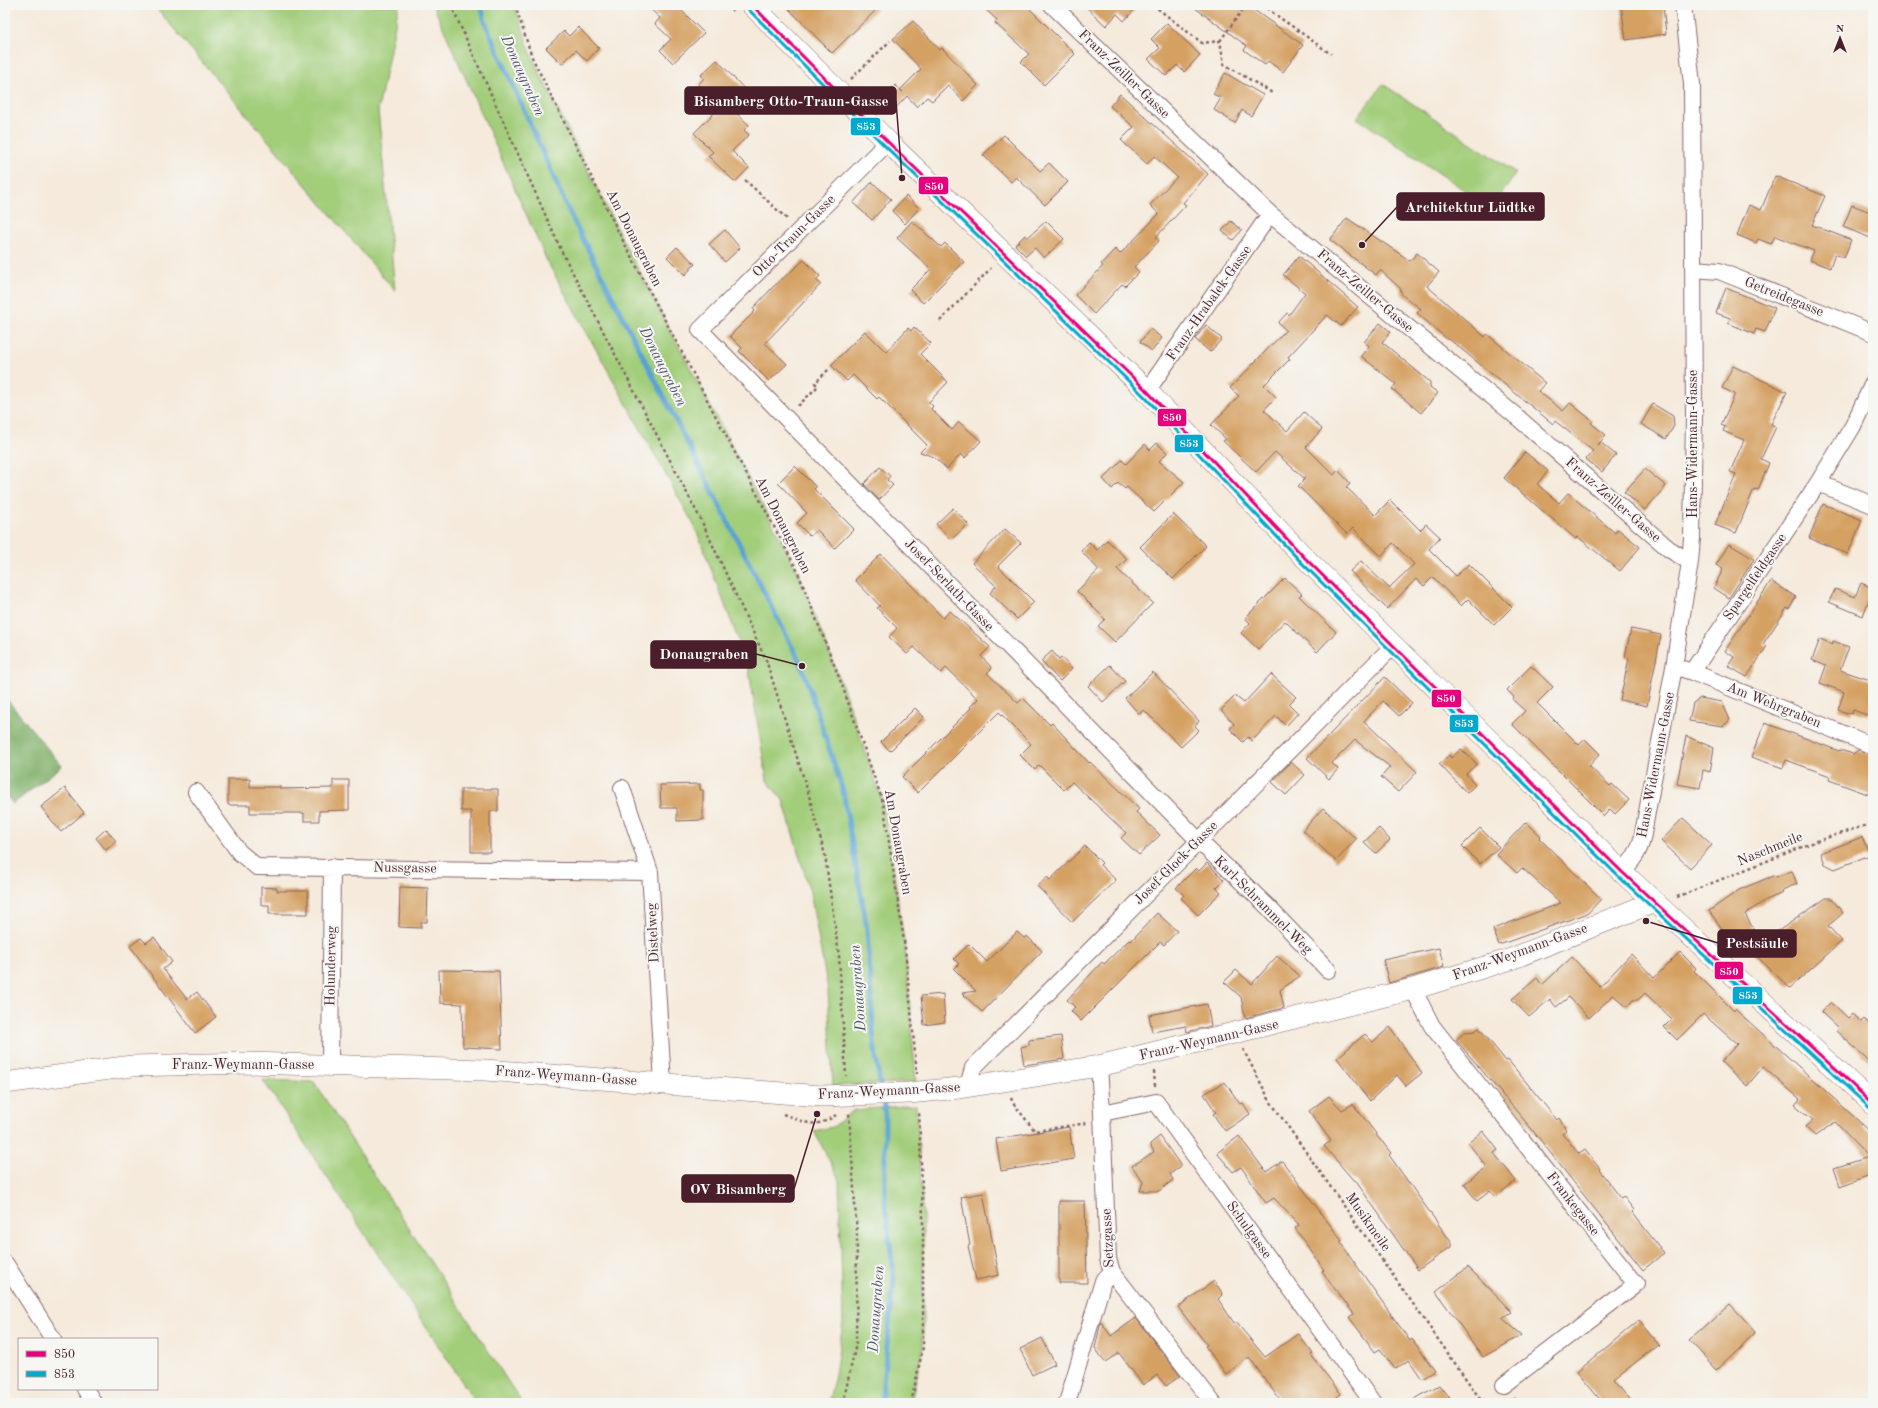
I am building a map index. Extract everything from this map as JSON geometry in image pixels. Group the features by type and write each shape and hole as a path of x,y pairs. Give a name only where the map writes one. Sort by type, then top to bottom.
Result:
{"street":[{"path":"752,5 888,142 1147,391 1305,558 1622,872 1873,1104"},
{"name":"Franz-Zeiller-Gasse","path":"1052,5 1270,214 1517,417 1669,549 1690,562"},
{"name":"Hans-Widermann-Gasse","path":"1622,872 1640,849 1674,667 1690,562 1694,478 1692,84 1683,5"},
{"name":"Otto-Traun-Gasse","path":"700,330 888,142"},
{"name":"Franz-Hrabalek-Gasse","path":"1147,391 1270,214"},
{"name":"Getreidegasse","path":"1694,269 1719,271 1873,333"},
{"name":"Josef-Serlath-Gasse","path":"700,330 1198,840"},
{"name":"Spargelfeldgasse","path":"1692,672 1818,483 1853,426 1873,383"},
{"path":"1818,483 1873,505"},
{"name":"Josef-Glock-Gasse","path":"968,1086 973,1068 1198,840 1394,645"},
{"name":"Am Wehrgraben","path":"1674,667 1692,672 1873,746"},
{"name":"Distelweg","path":"622,788 650,872 663,1083"},
{"name":"Nussgasse","path":"196,792 238,852 257,867 650,872"},
{"name":"Karl-Schrammel-Weg","path":"1198,840 1267,906 1328,970"},
{"name":"Holunderweg","path":"330,1065 332,867"},
{"name":"Franz-Weymann-Gasse","path":"5,1083 132,1066 248,1064 330,1065 485,1070 849,1099 916,1098 968,1086 1099,1066 1413,990 1511,959 1654,902"},
{"name":"Frankegasse","path":"1413,990 1432,1026 1636,1284 1504,1385"},
{"name":"Setzgasse","path":"1067,1403 1103,1281 1112,1272 1108,1259 1098,1118 1099,1066"},
{"name":"Schulgasse","path":"1098,1118 1156,1102 1373,1403"},
{"path":"5,1263 53,1338"},
{"path":"1112,1272 1213,1403"},
{"path":"86,1390 94,1403"}],"path":[{"path":"451,5 562,252 702,522 766,660 808,792 825,855 839,956 857,1235 856,1344 843,1403"},
{"name":"Am Donaugraben","path":"515,5 532,57 606,208 797,570 842,685 884,802 905,948 923,1216 923,1347 911,1403"},
{"path":"1153,5 1202,43 1220,41"},
{"path":"1246,5 1220,41 1224,64 1274,94"},
{"path":"1262,5 1331,54"},
{"path":"847,83 890,41"},
{"path":"745,180 799,231"},
{"path":"940,321 993,266"},
{"path":"786,418 818,386 815,383 830,368"},
{"name":"Naschmeile","path":"1675,898 1817,841 1873,823"},
{"name":"Musikmeile","path":"1243,1050 1270,1101 1483,1403"},
{"path":"1009,1092 1013,1103 1035,1131 1098,1118"}],"green space":[{"path":"154,5 399,5 378,110 395,291"},
{"path":"433,5 515,5 532,57 620,235 797,570 842,685 883,802 905,948 916,1082 833,1086 828,990 810,892 783,800 767,781 748,665 695,527 547,261"},
{"path":"1383,84 1516,173 1491,208 1357,118"},
{"path":"5,697 62,766 13,804 5,794"},
{"path":"263,1080 314,1082 522,1403 476,1403"},
{"path":"916,1105 923,1216 923,1347 911,1403 828,1403 834,1380 843,1323 839,1179 814,1131 833,1127 854,1110"}],"building":[{"path":"646,5 676,5 704,33 673,63 660,50 671,39 655,24 660,18"},
{"path":"785,5 881,5 832,53"},
{"path":"981,5 1026,5 1075,54 1044,85 1021,62 1029,54 995,23 997,20"},
{"path":"1084,5 1139,5 1124,21 1117,14 1106,26"},
{"path":"1191,5 1247,5 1303,45 1283,72 1268,61 1265,65 1244,50 1247,46"},
{"path":"1621,5 1663,5 1666,34 1626,40"},
{"path":"913,21 940,50 942,48 978,85 963,101 948,85 932,101 927,97 917,107 907,96 892,112 880,100 895,85 900,90 921,69 893,39"},
{"path":"1167,23 1200,55 1184,72 1177,65 1166,76 1148,59 1160,48 1151,39"},
{"path":"578,27 599,48 587,61 576,50 562,64 546,48 564,31 569,36"},
{"path":"717,60 751,96 735,112 749,125 744,130 749,135 732,151 749,168 735,182 708,156 713,152 694,133 719,108 698,85 704,78 701,75"},
{"path":"1225,73 1263,95 1251,116 1242,110 1235,123 1214,110 1221,98 1213,94"},
{"path":"1120,94 1208,174 1183,203 1186,205 1156,237 1159,241 1134,267 1139,272 1125,286 1122,284 1094,314 1075,295 1103,266 1101,264 1115,249 1120,254 1159,214 1150,205 1177,177 1154,156 1147,164 1121,140 1134,127 1110,106"},
{"path":"1004,135 1040,171 1049,163 1068,182 1045,205 1016,177 1011,182 983,155"},
{"path":"1775,176 1825,196 1812,225 1851,240 1844,258 1835,254 1830,268 1810,260 1814,251 1775,236 1771,244 1758,239 1756,243 1737,235 1749,205 1761,210"},
{"path":"872,182 891,199 872,220 853,203"},
{"path":"906,196 919,208 905,224 892,211"},
{"path":"1852,205 1873,213 1873,239 1843,227"},
{"path":"1347,218 1410,261 1417,253 1439,272 1427,286 1485,337 1487,334 1545,383 1538,391 1563,411 1570,403 1593,421 1591,423 1606,435 1600,442 1616,455 1602,472 1586,459 1593,451 1555,421 1553,424 1449,339 1448,340 1417,313 1421,309 1402,295 1400,288 1380,270 1376,275 1330,240"},
{"path":"912,221 941,247 945,243 964,262 923,303 910,290 931,269 897,238"},
{"path":"1046,221 1064,239 1044,258 1035,248 1026,256 1015,245 1025,235 1027,238"},
{"path":"1231,221 1242,230 1233,240 1222,231"},
{"path":"725,230 740,248 725,262 709,244"},
{"path":"677,247 695,264 685,275 667,257"},
{"path":"1299,256 1358,307 1341,326 1327,315 1288,357 1290,359 1264,385 1276,397 1264,410 1287,431 1304,412 1322,429 1306,447 1334,475 1338,470 1350,483 1346,487 1375,515 1390,500 1420,530 1426,524 1440,537 1429,549 1456,576 1469,564 1512,607 1494,625 1468,599 1461,606 1433,577 1424,586 1416,579 1387,609 1350,571 1361,561 1389,588 1414,564 1393,543 1381,556 1353,528 1347,534 1298,486 1305,479 1275,452 1256,472 1223,441 1226,439 1211,425 1239,396 1230,388 1286,330 1278,323 1287,313 1289,315 1305,293 1283,275"},
{"path":"804,260 820,276 816,280 821,284 765,343 787,364 769,381 739,351 742,348 730,336 755,311 753,308 774,286"},
{"path":"1726,288 1775,308 1765,332 1756,329 1754,334 1728,323 1730,318 1716,313"},
{"path":"1380,323 1391,332 1382,342 1430,382 1430,387 1438,393 1421,413 1392,389 1396,384 1361,356 1369,346 1364,342"},
{"path":"1206,325 1222,339 1210,352 1195,339"},
{"path":"914,327 931,343 920,354 948,382 929,402 933,406 931,409 952,430 959,422 981,441 965,458 961,454 947,469 934,457 920,452 927,445 879,397 877,399 853,375 847,381 831,365 865,331 886,352 908,328 911,331"},
{"path":"1150,329 1162,338 1152,351 1140,342"},
{"path":"1733,366 1787,392 1771,424 1776,427 1761,459 1769,463 1758,490 1754,489 1736,533 1715,525 1736,474 1730,472 1744,440 1723,431 1725,427 1721,425 1735,394 1722,388"},
{"path":"1653,404 1673,416 1674,426 1666,439 1641,424"},
{"path":"1157,443 1167,453 1159,461 1184,482 1154,512 1127,487 1125,489 1118,483 1112,489 1103,479 1122,460 1126,464 1145,444 1150,450"},
{"path":"1525,452 1548,471 1537,484 1559,503 1568,493 1615,533 1618,529 1640,547 1620,571 1578,537 1576,539 1504,478"},
{"path":"795,466 816,487 814,489 854,529 835,548 817,530 810,536 797,523 807,513 778,483"},
{"path":"880,467 890,476 887,480 893,485 879,500 864,484"},
{"path":"1645,469 1666,486 1645,510 1624,492"},
{"path":"1823,504 1862,520 1848,554 1809,538"},
{"path":"953,508 968,524 951,540 936,524"},
{"path":"1173,514 1206,546 1173,579 1140,547"},
{"path":"1005,529 1021,543 998,566 1034,602 1017,619 990,593 996,586 972,563"},
{"path":"1107,540 1127,559 1117,569 1153,603 1115,642 1098,626 1105,619 1077,591 1099,570 1081,551 1089,542 1097,550"},
{"path":"1729,544 1754,559 1729,598 1714,588 1723,569 1716,565"},
{"path":"881,554 943,618 950,611 990,647 981,656 992,668 987,673 1018,703 1023,698 1050,725 1052,723 1089,763 1090,762 1139,809 1136,812 1160,835 1139,855 1121,838 1126,833 1072,782 1064,790 1039,765 1035,770 1020,755 1031,744 999,712 918,793 902,777 971,708 970,707 978,699 946,668 941,673 914,647 907,654 889,637 897,628 877,608 880,606 855,580"},
{"path":"1285,578 1302,594 1299,596 1336,632 1317,652 1285,621 1258,649 1241,633 1250,623 1245,618"},
{"path":"1771,581 1796,597 1763,644 1767,646 1747,677 1728,666 1734,657 1725,651"},
{"path":"1861,583 1873,588 1863,616 1829,602 1835,589 1855,597"},
{"path":"1631,629 1661,635 1647,706 1620,700 1629,658 1625,657"},
{"path":"1820,639 1832,644 1833,641 1849,647 1840,670 1873,681 1873,698 1867,715 1853,710 1852,714 1838,710 1844,692 1820,683 1826,666 1812,660"},
{"path":"1052,651 1059,659 1061,657 1072,669 1060,681 1041,661"},
{"path":"1110,665 1125,681 1103,702 1088,686"},
{"path":"1531,666 1553,687 1537,703 1579,745 1585,739 1600,754 1589,766 1610,786 1612,784 1629,800 1615,814 1610,809 1604,816 1512,724 1525,711 1513,700 1514,697 1507,690"},
{"path":"1153,672 1199,721 1195,726 1199,730 1181,747 1144,710 1139,714 1125,698"},
{"path":"1271,674 1296,697 1289,704 1298,713 1286,726 1276,716 1252,741 1248,737 1243,742 1230,729 1234,724 1221,710 1235,696 1244,703"},
{"path":"1385,677 1412,703 1399,716 1383,701 1364,721 1417,772 1398,792 1381,777 1390,767 1355,740 1332,763 1338,769 1329,779 1307,758"},
{"path":"1700,698 1722,702 1730,720 1723,726 1689,721 1693,703"},
{"path":"915,708 924,717 890,751 881,742"},
{"path":"1765,723 1839,751 1853,754 1858,750 1873,755 1873,796 1829,780 1830,776 1786,760 1783,768 1751,757"},
{"path":"1686,736 1714,748 1710,772 1703,770 1700,788 1677,784"},
{"path":"1461,749 1477,764 1466,774 1475,785 1467,793 1439,764 1449,755 1451,758"},
{"path":"1291,762 1305,775 1286,795 1272,782"},
{"path":"228,779 250,779 250,787 280,787 280,789 333,788 333,780 349,780 349,810 319,811 319,821 304,821 304,813 250,813 250,805 228,805"},
{"path":"700,784 700,790 703,790 703,820 677,821 677,808 661,808 660,785"},
{"path":"65,788 84,813 61,832 41,807"},
{"path":"461,789 498,789 498,811 490,811 490,852 471,852 471,811 461,811"},
{"path":"1323,808 1356,839 1336,861 1303,830"},
{"path":"1683,818 1712,845 1690,868 1661,841"},
{"path":"1526,822 1541,836 1539,838 1601,899 1588,913 1499,945 1493,929 1561,903 1522,868 1517,873 1496,854"},
{"path":"1379,828 1390,840 1376,853 1364,842"},
{"path":"1480,828 1499,847 1480,864 1462,846"},
{"path":"106,829 116,841 106,850 96,838"},
{"path":"1862,837 1870,855 1835,869 1825,864 1821,853"},
{"path":"1085,846 1102,863 1100,865 1116,880 1072,922 1037,886 1047,877 1050,880"},
{"path":"1207,863 1224,880 1216,888 1221,892 1198,915 1181,898 1184,895 1176,888 1196,868 1199,871"},
{"path":"1792,871 1797,884 1782,890 1783,893 1766,900 1745,914 1761,943 1826,898 1831,898 1843,913 1828,926 1842,941 1790,988 1733,934 1728,937 1709,911 1739,890 1775,875 1776,877"},
{"path":"261,887 277,888 277,891 308,891 308,914 269,914 269,905 261,905"},
{"path":"400,887 428,888 427,922 421,922 421,928 399,927"},
{"path":"1157,913 1177,931 1164,945 1160,942 1081,1021 1071,1011 1075,1007 1067,1000 1102,962 1104,964 1129,940 1131,941"},
{"path":"1017,932 1024,938 1027,936 1042,951 982,1012 962,993 976,991 954,969 959,964 954,959 969,944 987,962"},
{"path":"154,937 172,962 163,969 187,999 197,992 216,1017 195,1033 130,946 141,938 146,943"},
{"path":"1439,948 1444,967 1389,983 1383,960"},
{"path":"1680,952 1696,968 1694,971 1734,1011 1735,1009 1873,1134 1873,1174 1840,1186 1834,1168 1869,1157 1835,1122 1815,1136 1805,1127 1813,1120 1795,1105 1800,1099 1763,1067 1747,1086 1721,1062 1737,1044 1703,1014 1677,1040 1664,1027 1672,1019 1645,993 1638,1000 1633,1000 1627,1007 1613,995 1589,1018 1569,997 1556,1007 1550,999 1529,1017 1512,999 1537,978 1542,985 1572,957 1600,987 1631,954 1654,978"},
{"path":"1277,956 1300,976 1280,990 1284,1008 1245,1018 1241,997 1224,982 1236,970 1252,984"},
{"path":"439,970 499,971 502,1049 463,1047 462,1004 440,1003"},
{"path":"943,994 945,1022 924,1025 921,996"},
{"path":"1831,1002 1848,1018 1852,1014 1861,1022 1864,1019 1873,1027 1873,1064 1836,1031 1838,1028 1821,1012"},
{"path":"1207,1004 1211,1026 1187,1032 1186,1026 1152,1032 1149,1015"},
{"path":"1390,1027 1422,1073 1406,1086 1397,1075 1370,1101 1337,1058 1365,1034 1373,1042"},
{"path":"1479,1028 1506,1061 1508,1060 1557,1120 1559,1118 1566,1130 1562,1133 1579,1154 1585,1150 1621,1198 1623,1196 1634,1210 1632,1212 1664,1253 1643,1270 1530,1127 1456,1040 1465,1032 1475,1031"},
{"path":"1061,1036 1064,1059 1024,1065 1021,1047 1029,1045 1029,1040"},
{"path":"1225,1082 1240,1104 1243,1103 1250,1114 1225,1131 1213,1114 1216,1112 1204,1094"},
{"path":"1329,1096 1342,1110 1353,1104 1391,1153 1389,1155 1451,1242 1451,1247 1418,1270 1355,1180 1354,1181 1324,1146 1331,1141 1309,1111"},
{"path":"1069,1127 1074,1159 1001,1171 996,1139"},
{"path":"1483,1131 1498,1150 1494,1153 1516,1181 1495,1197 1490,1191 1477,1201 1464,1184 1487,1167 1468,1143"},
{"path":"1160,1136 1181,1166 1170,1174 1173,1180 1159,1191 1140,1191 1143,1182 1132,1166 1154,1152 1150,1144"},
{"path":"1239,1136 1266,1172 1282,1161 1342,1241 1340,1242 1410,1341 1412,1339 1435,1371 1422,1379 1409,1360 1395,1369 1380,1349 1375,1352 1349,1317 1354,1314 1322,1272 1324,1270 1295,1228 1299,1225 1274,1198 1266,1203 1241,1167 1233,1172 1217,1153"},
{"path":"983,1193 999,1275 976,1280 968,1246 970,1245 961,1197"},
{"path":"1059,1201 1085,1201 1087,1283 1059,1283"},
{"path":"1468,1267 1512,1312 1502,1318 1522,1335 1483,1357 1436,1292"},
{"path":"1214,1281 1223,1294 1218,1299 1234,1323 1236,1322 1265,1357 1298,1334 1313,1354 1311,1355 1341,1394 1329,1403 1282,1403 1249,1357 1226,1374 1205,1346 1207,1345 1178,1307"},
{"path":"1730,1304 1756,1332 1717,1369 1690,1340"},
{"path":"1136,1318 1180,1376 1166,1386 1157,1375 1143,1385 1119,1353 1105,1362 1095,1348 1101,1322 1111,1336"},
{"path":"1639,1320 1659,1344 1613,1380 1631,1403 1603,1403 1577,1372"},
{"path":"1042,1338 1055,1364 1032,1375 1020,1349"},
{"path":"1439,1385 1453,1403 1408,1403"}],"waterway":[{"name":"Donaugraben","path":"481,5 485,22 570,214 802,666 843,791 867,929 874,1043 881,1090"},
{"name":"Donaugraben","path":"881,1403 894,1276 885,1204 885,1115 883,1098"}],"transit line":[{"name":"850","path":"752,5 888,142 1147,391 1305,558 1622,872 1873,1104"},
{"name":"853","path":"748,9 885,146 1143,395 1301,562 1618,876 1870,1108"}],"place":[{"name":"Bisamberg Otto-Traun-Gasse","path":"902,178"},
{"name":"Architektur Lüdtke","path":"1362,245"},
{"name":"Donaugraben","path":"802,666"},
{"name":"Pestsäule","path":"1646,921"},
{"name":"OV Bisamberg","path":"817,1114"}]}
